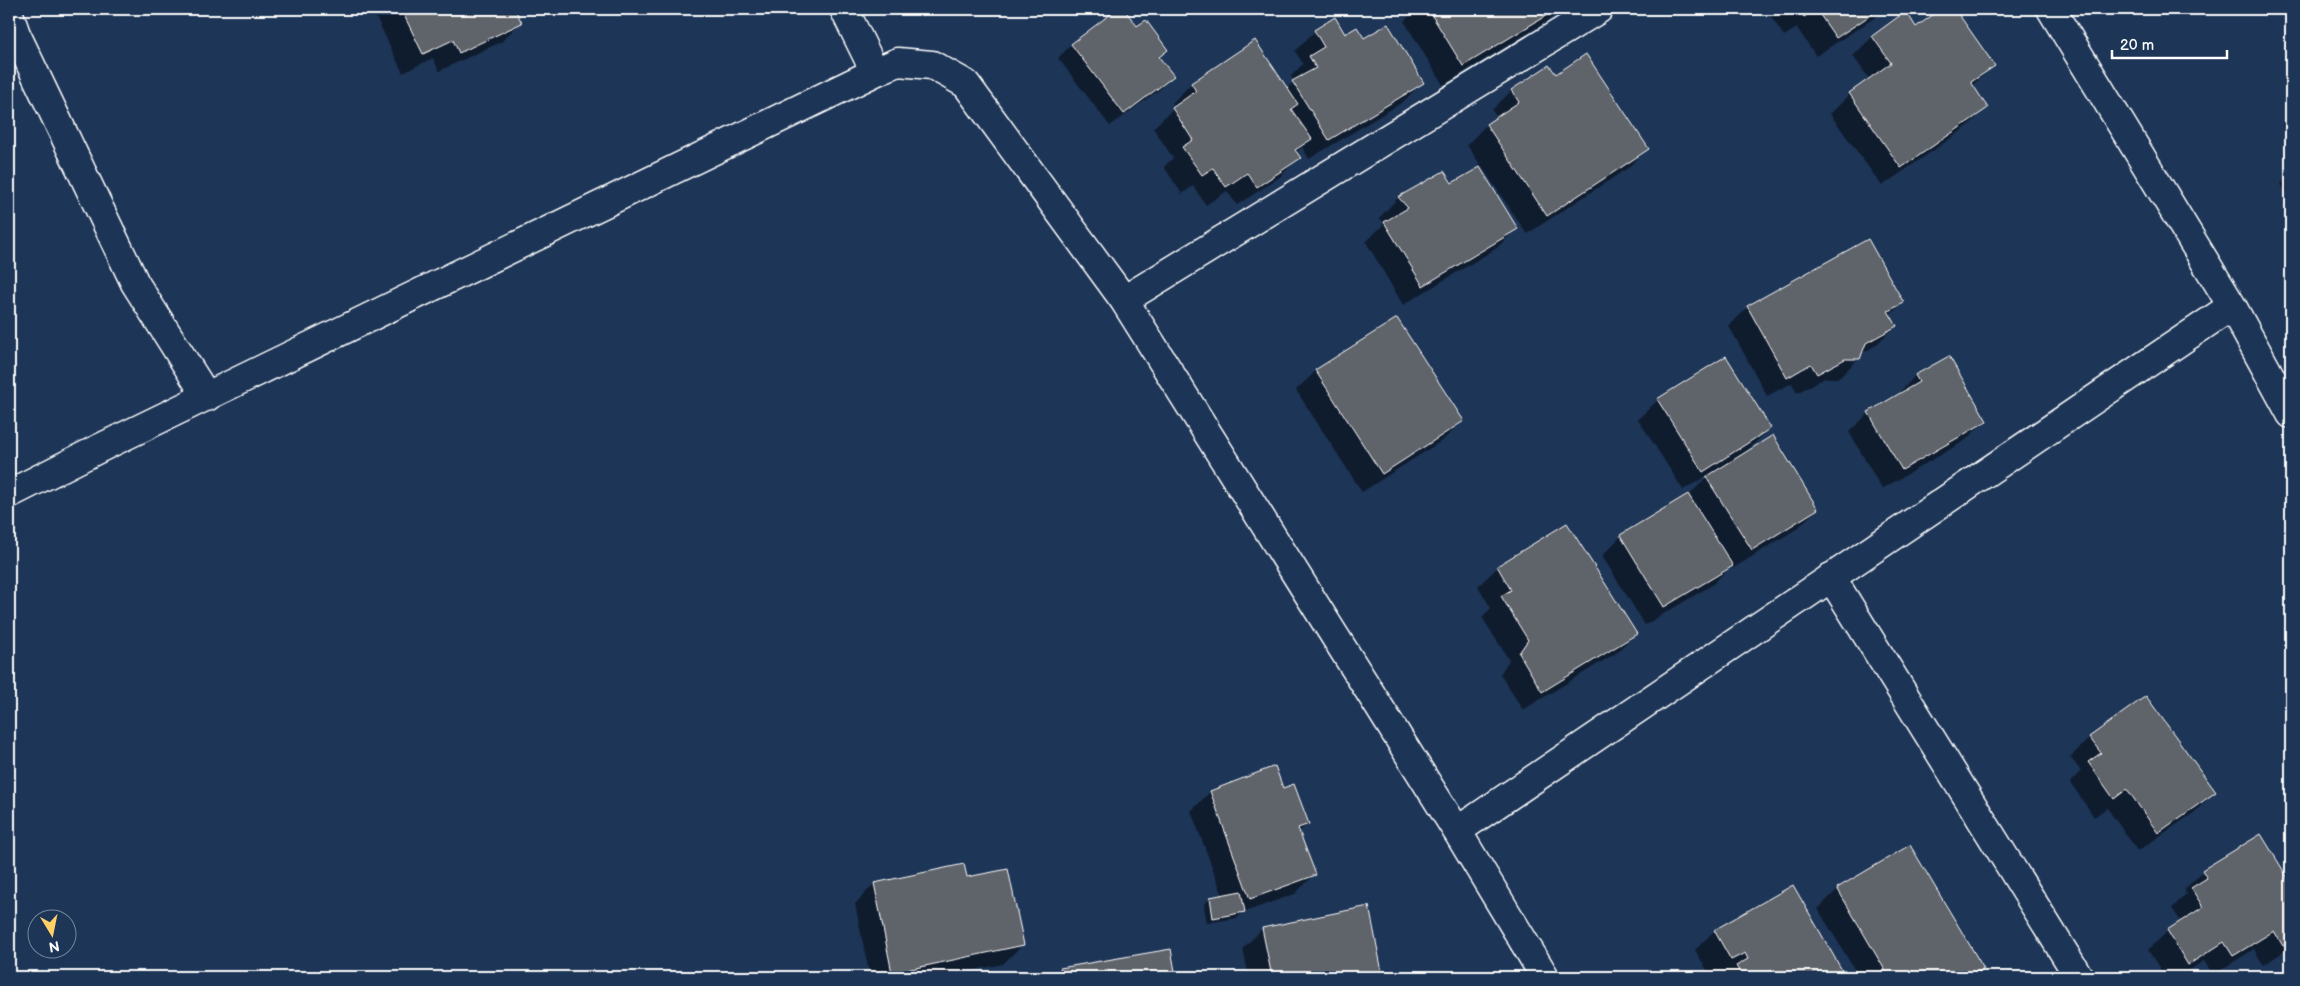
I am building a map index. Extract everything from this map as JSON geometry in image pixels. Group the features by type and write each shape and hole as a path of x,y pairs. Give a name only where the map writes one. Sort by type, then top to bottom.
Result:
{"street":[{"path":"844,9 875,72"},
{"path":"1124,300 1599,9"},
{"path":"2052,9 2232,306 2291,414"},
{"path":"9,14 16,34 76,163 135,283 207,397"},
{"path":"9,494 875,72 898,62 932,65 966,84 1124,300 1457,831 1545,977"},
{"path":"1457,831 2232,306"},
{"path":"1830,577 2080,977"}],"building":[{"path":"401,9 515,9 522,23 459,53 453,40 423,54"},
{"path":"1117,9 1124,9 1137,26 1146,20 1168,50 1159,57 1174,76 1124,114 1071,44"},
{"path":"1428,9 1557,9 1463,66"},
{"path":"1798,9 1816,9 1804,17"},
{"path":"1816,9 1880,9 1836,38"},
{"path":"1941,9 1955,9 1995,66 1971,82 1988,108 1901,168 1849,93 1891,63 1872,36 1906,11 1916,27"},
{"path":"1335,17 1345,34 1357,27 1364,38 1388,24 1424,83 1329,140 1292,81 1316,68 1309,56 1324,47 1314,30"},
{"path":"1255,40 1298,104 1291,109 1312,139 1295,150 1301,158 1257,187 1247,173 1226,187 1213,168 1202,175 1182,147 1193,140 1172,108 1196,91 1191,83"},
{"path":"1586,54 1649,149 1547,216 1486,124 1519,102 1511,90 1549,65 1556,74"},
{"path":"1480,167 1518,229 1423,286 1384,222 1408,208 1398,197 1444,171 1452,183"},
{"path":"1868,239 1904,303 1888,311 1897,326 1866,343 1860,359 1845,359 1817,374 1811,364 1787,378 1747,306"},
{"path":"1397,318 1464,421 1382,474 1315,370"},
{"path":"1726,356 1771,428 1703,472 1657,399"},
{"path":"1949,356 1987,421 1902,470 1868,412 1919,382 1915,375"},
{"path":"1773,435 1818,509 1752,550 1706,477"},
{"path":"1688,494 1733,566 1664,607 1620,535"},
{"path":"1567,523 1637,634 1542,692 1519,653 1528,640 1501,596 1511,590 1497,566"},
{"path":"2146,696 2216,792 2158,833 2127,789 2114,799 2088,762 2101,753 2089,737"},
{"path":"1275,766 1283,788 1294,784 1309,824 1298,828 1316,875 1250,899 1210,791"},
{"path":"2261,834 2291,883 2291,941 2283,946 2274,931 2233,956 2224,942 2188,965 2167,930 2203,907 2191,888 2207,878 2202,870"},
{"path":"1910,845 1984,969 1969,977 1889,977 1837,888"},
{"path":"964,864 967,877 1008,869 1024,945 892,973 874,883"},
{"path":"1793,885 1843,972 1832,977 1743,977 1736,966 1748,959 1745,953 1731,960 1714,930"},
{"path":"1241,891 1245,912 1213,918 1210,897"},
{"path":"1369,906 1383,977 1272,977 1262,928"},
{"path":"1171,949 1176,977 1062,977 1060,968"}]}
